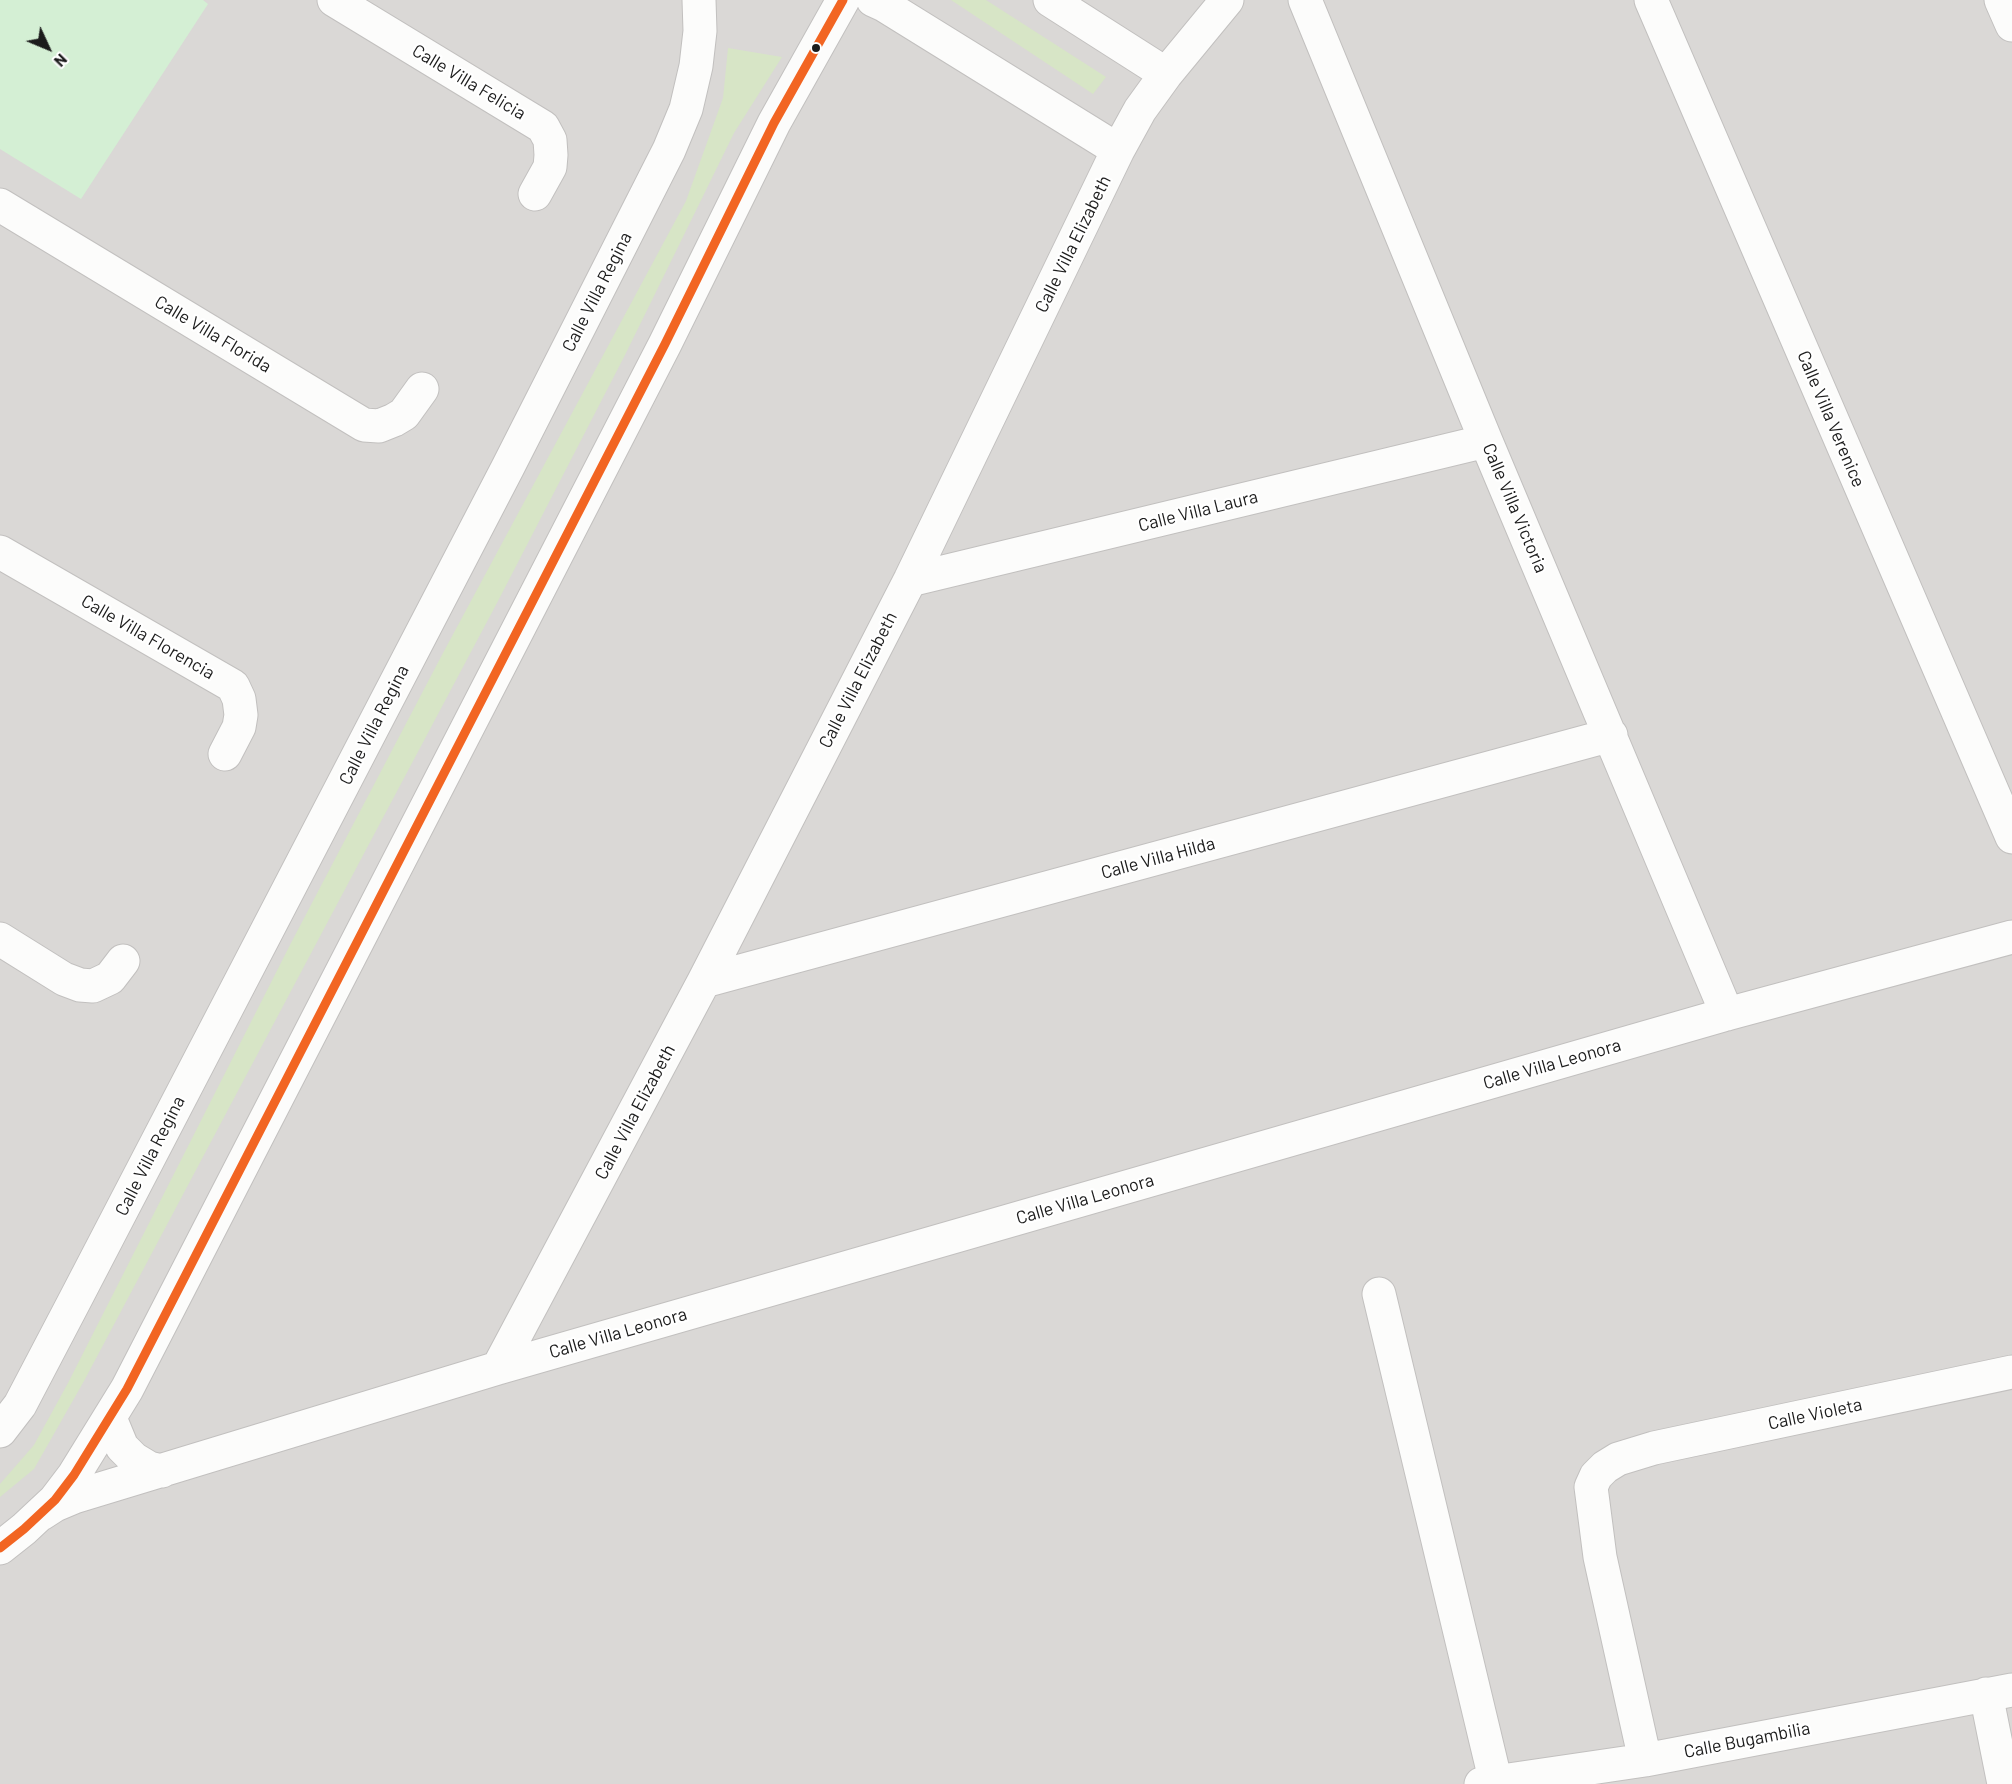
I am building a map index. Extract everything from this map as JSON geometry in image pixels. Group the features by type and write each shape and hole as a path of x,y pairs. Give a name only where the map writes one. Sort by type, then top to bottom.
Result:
{"street":[{"name":"Calle Villa Felicia","path":"334,0 543,127 550,140 550,167 535,194"},
{"name":"Calle Villa Regina","path":"0,1431 20,1405 75,1300 508,467 669,150 686,109 696,66 700,31 699,0"},
{"path":"0,1548 55,1500 74,1475 133,1379 665,344 774,123 843,0"},
{"path":"873,0 1118,150"},
{"path":"1050,0 1166,74"},
{"name":"Calle Villa Elizabeth","path":"498,1368 705,981 909,580 1118,150 1140,110 1166,74 1227,0"},
{"name":"Calle Villa Victoria","path":"1305,0 1486,441 1727,1014"},
{"name":"Calle Villa Verenice","path":"1651,0 2012,837"},
{"path":"2001,0 2012,25"},
{"name":"Calle Villa Florida","path":"0,205 364,425 379,426 404,414 422,390"},
{"name":"Calle Villa Laura","path":"909,580 1486,441"},
{"name":"Calle Villa Florencia","path":"0,552 232,686 239,699 241,715 239,727 225,754"},
{"name":"Calle Villa Hilda","path":"705,981 1611,735"},
{"name":"Calle Villa Leonora","path":"41,1514 74,1497 498,1368 1727,1014 2012,937"},
{"path":"0,939 64,979 80,985 93,987 110,978 123,961"},
{"path":"1379,1293 1488,1783"},
{"name":"Calle Violeta","path":"1645,1760 1600,1557 1591,1487 1596,1476 1618,1459 1654,1448 2012,1372"},
{"path":"110,1418 122,1447 134,1459 162,1471"},
{"path":"1999,1692 2004,1784"},
{"name":"Calle Bugambilia","path":"1488,1783 1645,1760 1999,1692"}],"shaded area":[{"path":"0,0 2012,0 2012,1784 0,1784"}],"green space":[{"path":"0,0 203,0 208,4 81,199 0,149"},
{"path":"951,0 986,0 1106,77 1093,94"},
{"path":"728,48 782,57 734,133 625,355 498,601 84,1381 34,1469 0,1497 0,1484 34,1445 68,1383 291,943 443,653 686,201 723,98"}],"transit line":[{"path":"0,1548 55,1500 74,1475 127,1389 665,344 774,123 843,0"}]}
